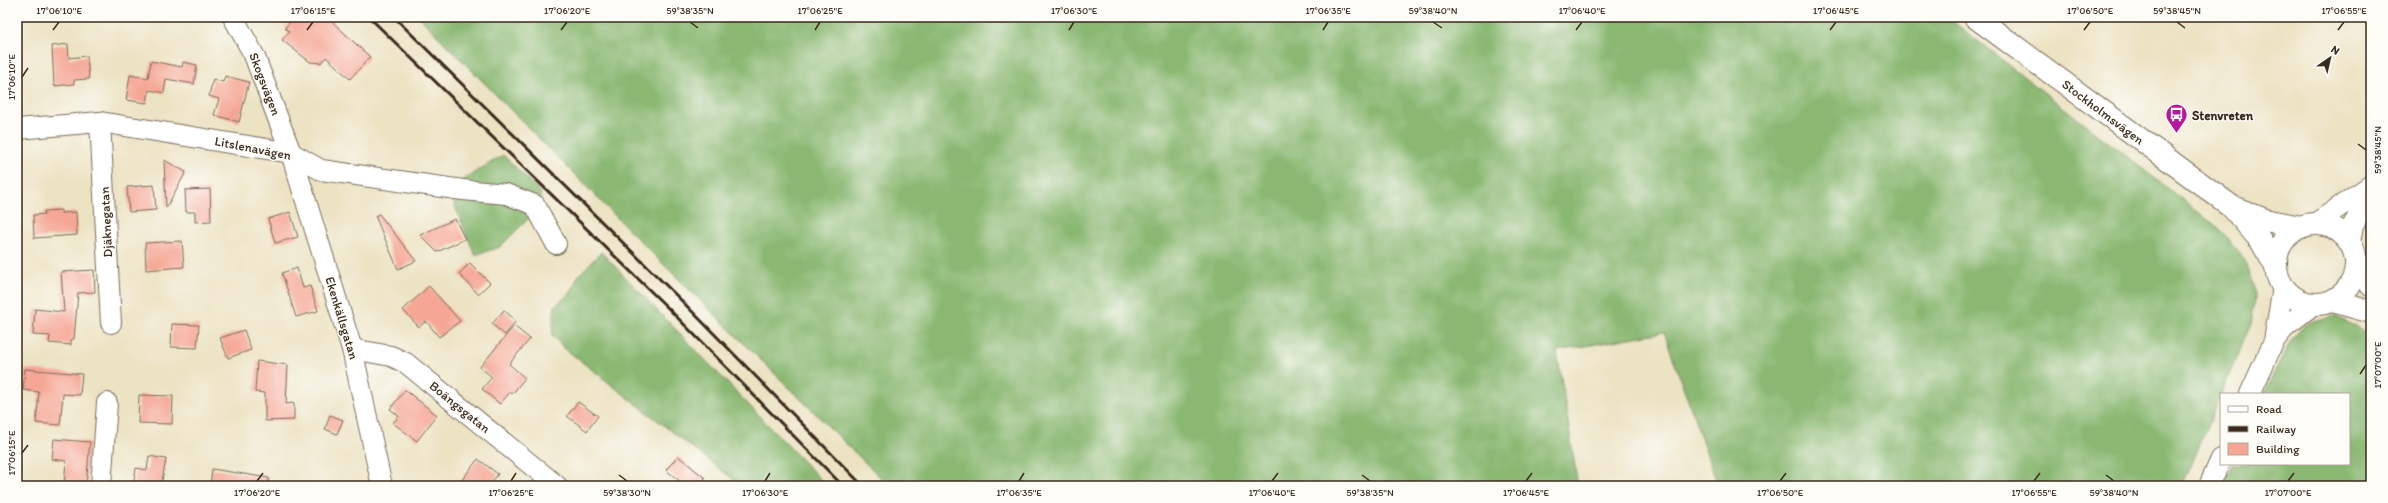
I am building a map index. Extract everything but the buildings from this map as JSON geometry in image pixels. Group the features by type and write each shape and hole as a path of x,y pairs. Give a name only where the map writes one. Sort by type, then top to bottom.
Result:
{"main road":[{"name":"Stockholmsvägen","path":"1975,17 2231,206 2261,241 2276,267"},
{"name":"Stockholmsvägen","path":"2231,206 2265,220 2309,225"},
{"path":"2371,284 2353,251 2337,230 2309,225 2287,236 2278,250 2276,267 2283,287 2297,299 2371,312"},
{"path":"2323,303 2342,294 2350,285 2355,273 2353,251"}],"street":[{"name":"Skogsvägen","path":"233,17 254,55 291,153"},
{"name":"Litslenavägen","path":"17,129 100,122 291,153 321,170 463,190 506,194 535,205 556,244"},
{"name":"Djäknegatan","path":"100,122 111,323"},
{"name":"Ekenkällsgatan","path":"291,153 352,349 382,486"},
{"path":"2309,225 2371,185"},
{"path":"2353,251 2353,225 2371,194"},
{"path":"2274,341 2283,287"},
{"path":"2250,393 2274,341 2286,326 2323,303"},
{"name":"Boängsgatan","path":"352,349 391,356 406,363 557,486"},
{"path":"101,486 107,403"},
{"path":"2209,486 2220,461"}],"green space":[{"path":"419,17 1947,17 2215,225 2229,240 2247,266 2254,286 2255,297 2251,324 2181,486 1718,486 1664,332 1557,351 1578,486 889,486 653,254"},
{"path":"503,155 541,192 538,209 500,247 475,255 448,189"},
{"path":"601,252 827,486 742,486 564,348 552,335 555,306 571,292 578,276"},
{"path":"2335,316 2355,326 2371,338 2371,486 2222,486 2232,465 2350,465 2350,393 2264,393 2289,345 2302,328 2308,323"}],"railway":[{"path":"369,17 667,307 843,486"},
{"path":"394,17 678,297 863,486"}],"place":[{"name":"Stenvreten","path":"2177,134"}]}
